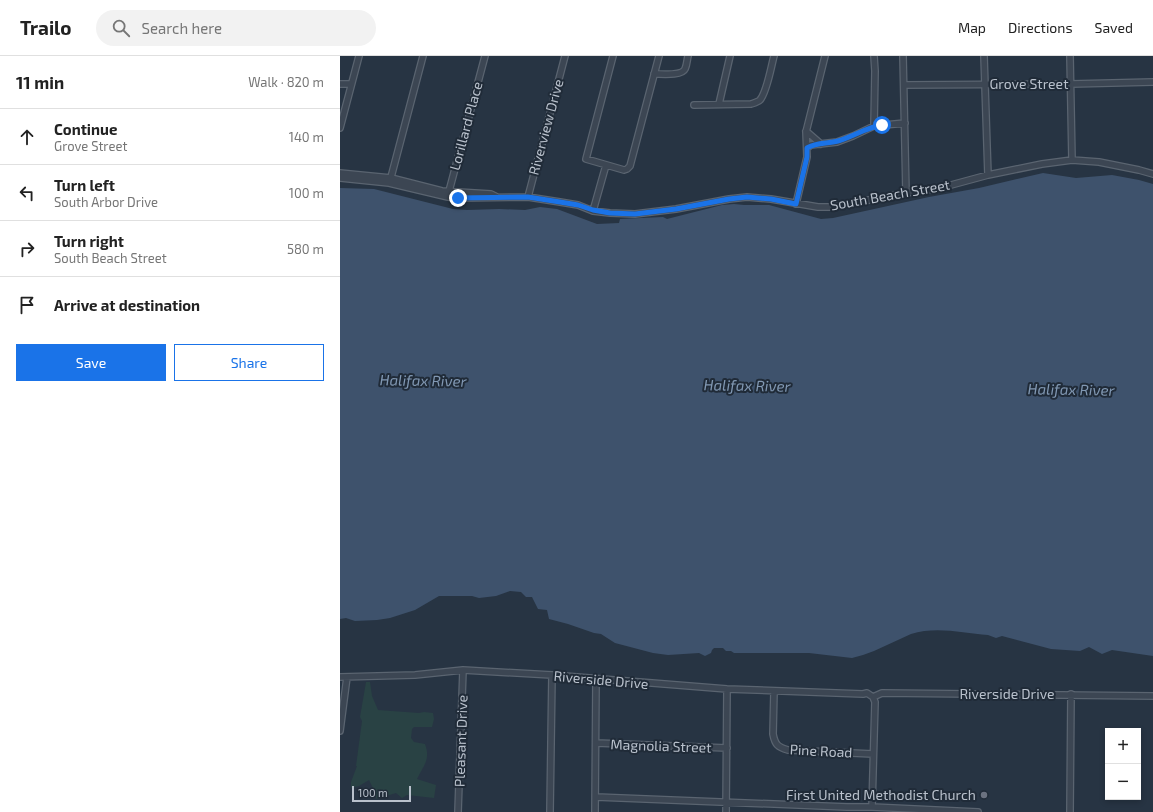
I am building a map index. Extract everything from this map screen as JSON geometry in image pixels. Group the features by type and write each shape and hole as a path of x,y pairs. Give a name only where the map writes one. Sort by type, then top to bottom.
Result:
{"street":[{"path":"340,128 360,56"},
{"path":"340,173 390,181 423,56"},
{"name":"Lorillard Place","path":"448,194 485,56"},
{"name":"Riverview Drive","path":"528,197 565,56"},
{"path":"613,56 586,159 624,170 630,166 659,56"},
{"path":"654,74 676,74 682,72 685,69 688,56"},
{"path":"719,104 730,56"},
{"path":"694,105 751,104 760,100 764,92 774,56"},
{"path":"796,204 807,157 806,131 825,56"},
{"path":"874,56 874,126"},
{"path":"904,56 906,193"},
{"path":"984,56 988,175"},
{"path":"1070,56 1072,160"},
{"name":"Grove Street","path":"904,85 1153,82"},
{"path":"340,84 351,84"},
{"path":"807,148 812,145 837,142 874,126 905,123"},
{"path":"806,131 821,144"},
{"name":"South Beach Street","path":"340,178 390,181 448,194 458,198 528,197 572,204 610,213 635,214 676,209 747,197 771,199 818,207 832,207 940,188 988,175 1042,164 1072,160 1099,162 1153,174"},
{"path":"593,210 606,164"},
{"name":"Riverside Drive","path":"340,677 415,675 463,670 728,689 774,690 868,696 882,693 1153,696"},
{"name":"Pleasant Drive","path":"458,812 463,670"},
{"path":"550,812 552,676"},
{"path":"340,731 347,677"},
{"path":"595,812 596,680"},
{"path":"726,812 728,689"},
{"name":"Pine Road","path":"774,690 773,734 774,741 777,745 788,750 873,754"},
{"path":"1070,812 1071,694"},
{"path":"868,696 875,702 872,807"},
{"name":"Magnolia Street","path":"596,743 727,748"},
{"path":"596,797 726,802 847,809 872,807 978,812"}],"green space":[{"path":"366,682 370,682 372,696 378,710 433,713 434,719 432,727 414,727 412,729 411,738 414,742 425,744 427,759 417,779 436,785 434,798 407,795 402,798 396,793 377,799 369,780 359,786 351,788 351,782 357,766 362,721 360,717"}],"water":[{"name":"Halifax River","path":"1043,173 1076,178 1112,175 1153,184 1153,656 1112,650 1102,654 1089,647 1080,651 1051,649 1002,636 996,638 988,635 940,630 930,630 911,634 874,651 852,658 809,653 734,653 731,651 726,651 723,648 714,648 711,653 705,656 699,653 668,655 653,653 615,643 601,634 549,619 547,610 538,609 532,597 526,597 521,592 510,591 496,596 479,598 472,596 439,596 415,610 390,618 355,621 346,618 340,619 340,188 374,189 453,209 525,210 540,207 557,209 597,224 619,223 620,219 663,217 667,219 722,205 734,204 769,205 821,219 833,218 929,197 979,188"}],"place":[{"name":"First United Methodist Church","path":"984,795"}],"route":[{"path":"458,198 528,197 578,205 593,210 610,213 635,214 676,209 747,197 771,199 796,204 807,157 807,148 812,145 837,142 874,126 882,125"}]}
